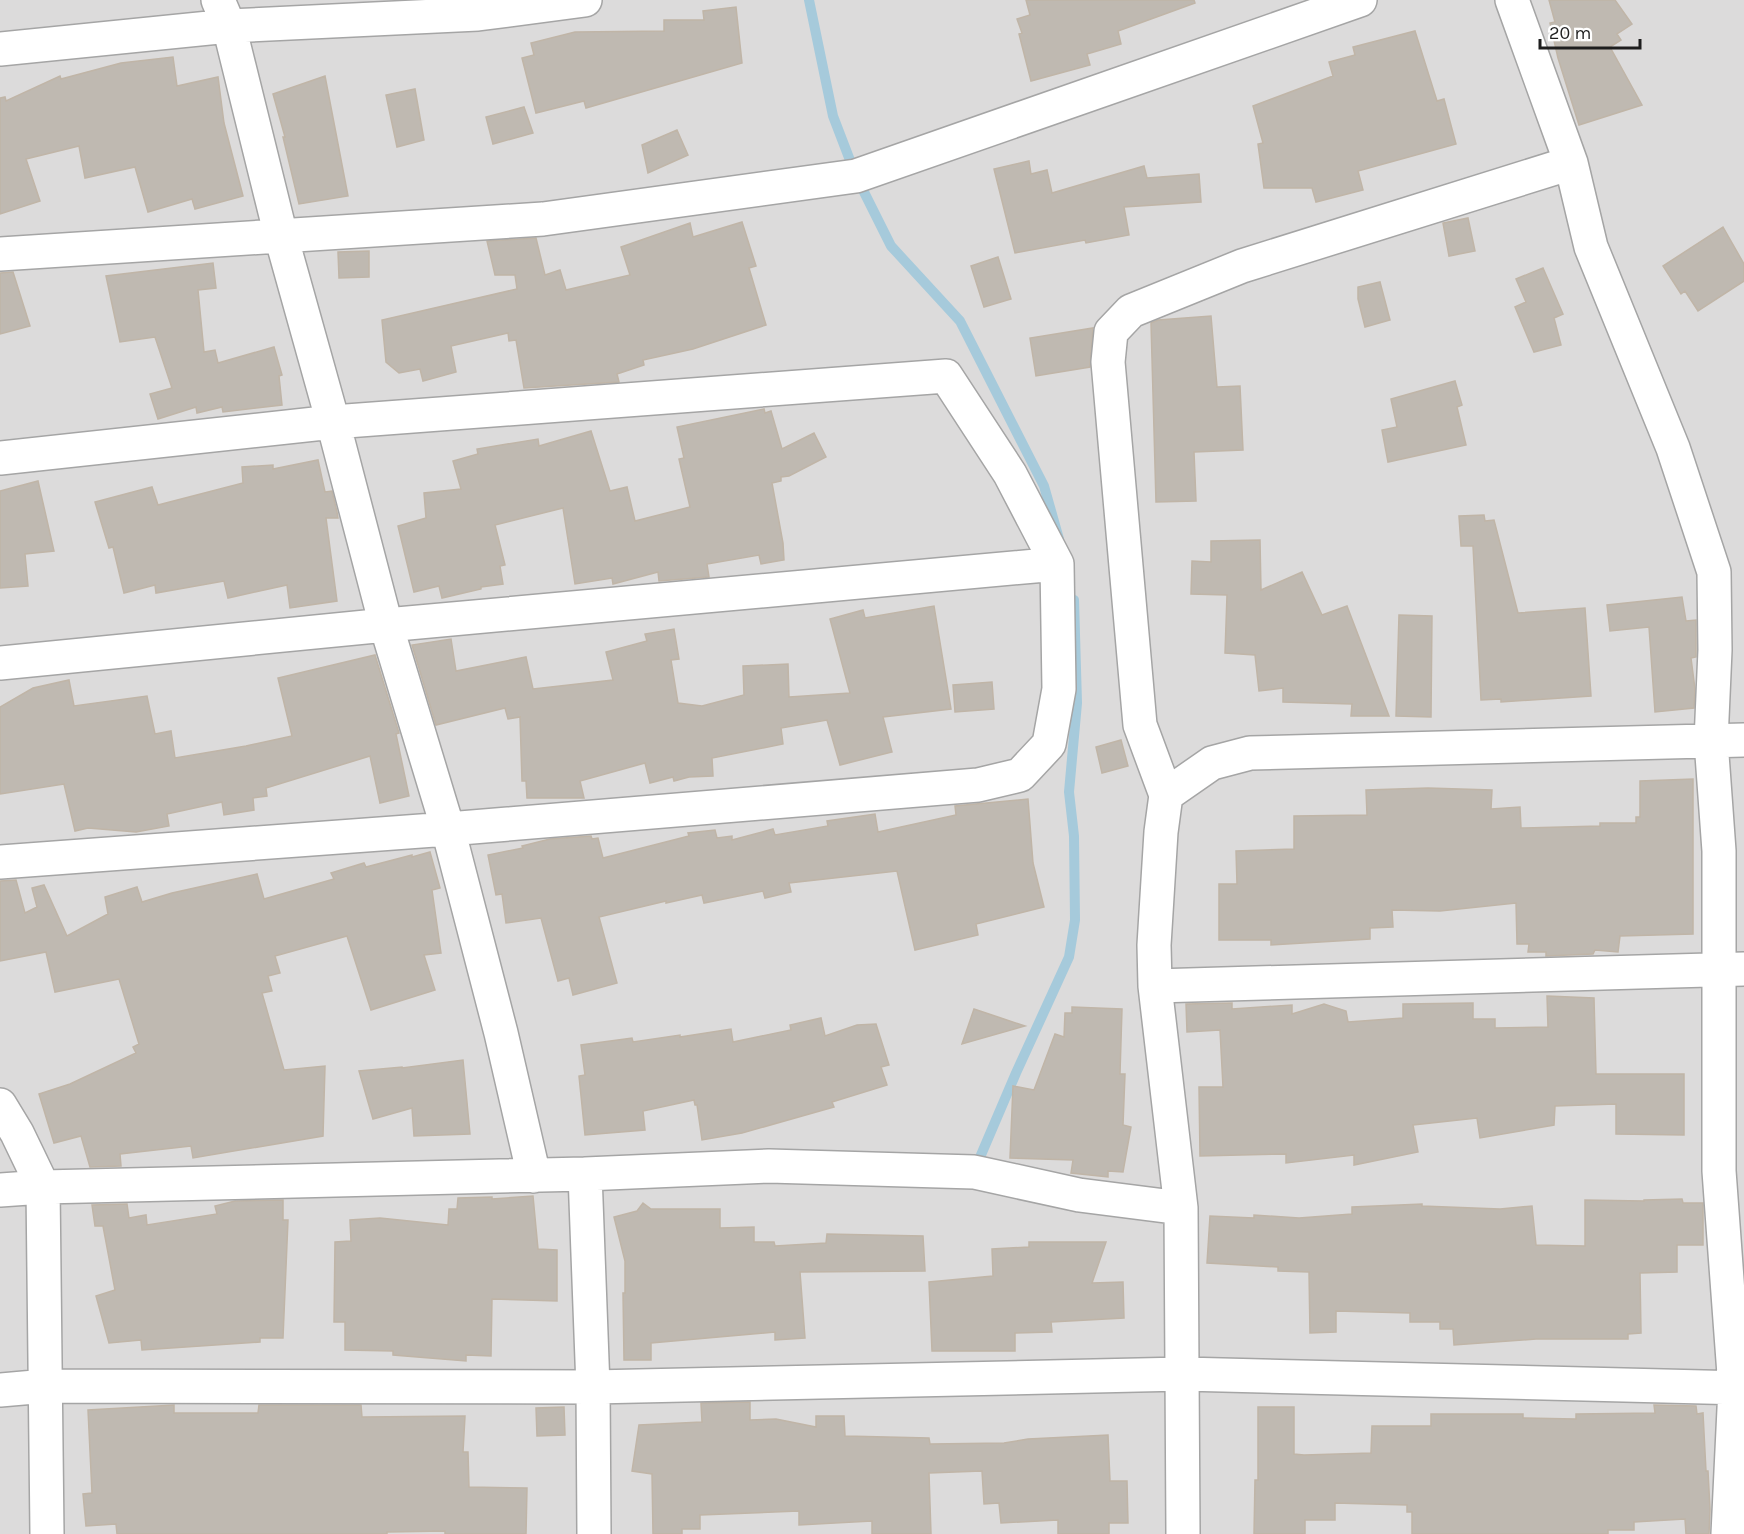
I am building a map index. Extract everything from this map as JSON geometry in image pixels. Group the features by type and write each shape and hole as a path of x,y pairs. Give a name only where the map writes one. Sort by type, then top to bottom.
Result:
{"street":[{"path":"0,49 223,13 478,14 585,0"},
{"path":"0,254 543,219 856,176 1360,0"},
{"path":"1512,0 1571,163 1592,247 1674,448 1714,572 1715,650 1711,741 1719,850 1732,969 1719,1171 1740,1388 1728,1534"},
{"path":"223,13 386,625 448,829 504,1045 534,1176"},
{"path":"1183,1534 1181,1208 1155,986 1154,934 1166,795 1140,725 1108,362 1111,332 1131,311 1242,266 1571,163"},
{"path":"0,458 333,422 946,376 1010,474 1057,564 1059,690 1049,744 1020,775 978,785 448,829 0,862"},
{"path":"0,663 386,625 1057,564"},
{"path":"1166,795 1212,763 1250,753 1744,740"},
{"path":"1155,986 1732,969"},
{"path":"0,1105 17,1133 43,1187 47,1534"},
{"path":"0,1190 43,1187 534,1176 768,1167 974,1172 1078,1195 1181,1208"},
{"path":"585,1174 593,1387 594,1534"},
{"path":"0,1390 46,1386 593,1387 1183,1374 1740,1388"}],"shaded area":[{"path":"0,0 1744,0 1744,1534 0,1534"}],"building":[{"path":"1026,0 1194,0 1195,3 1118,31 1121,44 1087,54 1090,65 1031,81 1017,19 1030,15"},
{"path":"1549,0 1615,0 1632,24 1617,34 1621,40 1610,47 1642,105 1579,125 1558,58 1550,23 1555,22"},
{"path":"736,7 742,63 586,108 584,101 536,113 522,58 534,55 531,43 575,32 664,31 664,20 704,20 703,11"},
{"path":"1415,31 1437,101 1444,99 1456,144 1358,171 1363,190 1316,202 1312,188 1264,188 1258,144 1263,143 1253,106 1333,76 1329,62 1355,55 1353,47"},
{"path":"173,57 177,86 218,77 224,123 243,196 195,209 192,199 148,212 135,167 85,178 79,146 26,159 40,201 0,214 0,98 5,97 6,101 60,76 61,79 121,63"},
{"path":"325,76 348,196 299,204 273,94"},
{"path":"415,89 424,140 397,147 386,95"},
{"path":"524,107 533,133 493,144 486,117"},
{"path":"677,130 688,155 648,173 642,145"},
{"path":"1029,161 1031,174 1047,170 1052,193 1144,166 1147,178 1199,174 1201,202 1124,207 1129,235 1086,243 1085,240 1015,253 994,169"},
{"path":"1468,218 1475,251 1449,256 1443,223"},
{"path":"742,222 756,266 749,268 766,325 693,349 643,360 644,365 617,374 619,382 524,388 516,340 509,341 508,333 451,346 456,372 423,381 420,369 399,373 386,362 382,320 517,289 515,275 495,275 487,241 536,238 545,275 560,270 566,290 630,275 621,247 690,223 693,237"},
{"path":"1723,227 1744,264 1744,281 1698,311 1685,291 1681,294 1663,266"},
{"path":"369,251 369,277 339,278 338,252"},
{"path":"998,257 1011,299 984,307 971,266"},
{"path":"213,263 216,288 198,290 204,352 215,350 218,363 274,347 282,375 279,376 282,405 223,412 222,407 197,413 196,407 158,419 150,394 172,388 155,337 120,342 106,276"},
{"path":"1543,268 1563,314 1554,318 1561,345 1534,352 1515,307 1526,302 1516,279"},
{"path":"13,272 30,326 0,334 0,273"},
{"path":"1380,282 1390,320 1365,327 1358,299 1358,287"},
{"path":"1211,316 1217,387 1240,386 1243,450 1194,452 1196,501 1156,502 1151,323 1158,320"},
{"path":"1093,328 1090,367 1036,376 1030,338"},
{"path":"1455,381 1462,405 1457,407 1466,445 1388,462 1382,430 1397,427 1391,399"},
{"path":"764,409 765,413 771,411 782,449 814,433 826,457 789,476 781,477 781,481 772,483 784,560 761,564 759,555 707,564 709,577 659,581 658,572 613,584 612,578 575,584 563,508 495,525 505,565 500,566 503,584 481,587 481,589 442,598 439,586 414,592 398,526 426,518 424,493 461,489 453,461 478,454 477,449 538,439 539,446 591,431 610,491 627,487 635,521 690,507 679,459 684,458 677,427"},
{"path":"318,460 325,492 332,491 338,518 326,518 337,601 290,608 287,585 228,598 224,581 156,593 155,585 124,593 113,547 109,548 95,502 152,487 158,505 243,483 242,467 273,465 273,469"},
{"path":"38,481 54,551 25,554 28,586 0,588 0,491"},
{"path":"1484,515 1485,521 1494,520 1518,613 1585,608 1591,696 1501,702 1501,699 1481,700 1473,546 1461,546 1459,516"},
{"path":"1260,540 1261,590 1302,572 1322,615 1347,606 1389,716 1351,716 1352,704 1283,702 1283,688 1259,691 1255,655 1225,653 1227,595 1191,594 1192,561 1211,562 1211,541"},
{"path":"1682,597 1686,621 1696,620 1696,657 1691,658 1695,689 1694,708 1655,712 1649,627 1610,631 1607,605"},
{"path":"934,606 951,709 883,717 892,752 840,765 827,720 781,728 783,744 712,758 713,776 689,777 674,781 673,777 650,783 645,763 580,781 584,798 527,798 526,781 522,781 520,717 508,719 505,708 436,725 412,645 451,639 456,671 526,657 533,689 613,680 606,652 647,641 645,634 674,629 679,659 671,660 678,703 702,706 744,695 743,666 788,664 789,697 850,693 830,619 863,610 865,618"},
{"path":"1399,615 1432,616 1431,717 1396,716"},
{"path":"375,655 399,733 396,734 409,796 380,803 370,756 266,788 267,796 253,798 254,810 224,815 222,802 167,814 169,826 136,832 88,828 75,831 64,784 0,794 0,707 33,688 69,680 74,706 147,696 155,734 171,731 175,758 292,736 278,678"},
{"path":"992,682 994,709 955,712 953,685"},
{"path":"1121,740 1128,766 1102,773 1096,747"},
{"path":"1693,779 1693,934 1620,936 1618,952 1595,950 1593,954 1546,956 1546,952 1528,952 1529,944 1517,944 1516,903 1440,911 1392,910 1393,927 1370,928 1370,939 1271,945 1271,940 1219,940 1219,884 1237,884 1236,851 1294,849 1294,816 1367,815 1366,790 1428,788 1492,790 1491,809 1520,807 1521,828 1600,826 1600,823 1636,823 1636,817 1640,817 1640,781"},
{"path":"1028,799 1033,863 1044,907 976,924 978,935 915,950 897,871 789,883 791,892 765,898 763,891 704,903 702,895 666,903 666,901 599,917 617,983 573,995 569,978 558,981 541,918 506,923 502,894 496,895 488,855 523,848 522,846 550,839 591,836 592,839 598,838 603,858 689,836 688,833 715,830 717,838 732,836 732,840 773,829 775,835 828,826 827,821 875,814 878,832 956,815 955,806"},
{"path":"430,852 440,888 432,890 441,953 424,955 435,990 371,1010 347,936 275,956 280,973 268,976 272,991 262,993 284,1070 325,1066 323,1136 193,1158 191,1146 120,1154 121,1166 90,1167 81,1136 54,1143 39,1094 70,1084 136,1053 133,1047 139,1044 119,979 55,992 46,952 0,961 0,881 16,880 25,913 37,907 32,888 44,885 67,936 108,914 105,897 137,887 142,902 257,874 264,899 334,879 331,873 364,863 366,867"},
{"path":"1547,996 1594,998 1596,1074 1684,1074 1684,1135 1616,1134 1616,1104 1555,1106 1554,1125 1480,1138 1477,1118 1413,1125 1418,1152 1354,1165 1354,1155 1286,1163 1286,1154 1200,1156 1199,1087 1223,1087 1220,1030 1187,1032 1186,1004 1232,1003 1232,1009 1292,1005 1292,1014 1324,1004 1346,1011 1348,1022 1403,1018 1403,1004 1473,1003 1473,1019 1495,1019 1495,1028 1548,1027"},
{"path":"1072,1007 1122,1009 1120,1074 1125,1074 1123,1125 1131,1127 1123,1172 1108,1171 1108,1177 1071,1173 1073,1160 1010,1158 1013,1086 1034,1090 1055,1034 1064,1037 1065,1013 1072,1013"},
{"path":"974,1009 1025,1026 962,1044"},
{"path":"821,1018 825,1036 857,1025 876,1024 889,1065 881,1067 887,1085 832,1102 834,1107 742,1133 702,1140 697,1105 694,1100 643,1111 645,1130 585,1135 579,1076 585,1075 581,1045 632,1038 633,1042 680,1035 680,1037 731,1029 733,1042 791,1030 790,1025"},
{"path":"463,1060 470,1134 414,1136 412,1108 373,1119 359,1071"},
{"path":"533,1196 538,1249 557,1250 557,1301 492,1299 491,1356 466,1355 466,1361 393,1355 393,1351 345,1350 345,1322 334,1322 335,1242 351,1241 350,1220 380,1218 448,1225 449,1209 457,1209 458,1198 492,1197 492,1199"},
{"path":"1682,1199 1683,1203 1703,1203 1703,1245 1677,1245 1677,1272 1640,1273 1641,1333 1628,1334 1628,1339 1536,1339 1454,1345 1453,1329 1440,1329 1440,1322 1410,1322 1410,1313 1336,1311 1336,1332 1310,1333 1309,1272 1278,1271 1278,1267 1207,1263 1210,1216 1254,1218 1254,1215 1299,1218 1352,1214 1352,1207 1422,1204 1422,1206 1500,1209 1532,1206 1536,1245 1585,1246 1585,1200"},
{"path":"283,1200 283,1220 288,1220 283,1338 260,1338 260,1342 142,1350 141,1340 109,1343 96,1296 115,1290 103,1226 95,1226 92,1205 127,1204 129,1218 146,1215 147,1225 217,1214 215,1206 235,1201"},
{"path":"643,1203 651,1209 720,1209 720,1228 754,1227 754,1242 774,1242 775,1246 826,1243 827,1234 923,1236 925,1271 800,1272 805,1338 775,1340 775,1332 651,1343 651,1360 624,1360 625,1261 614,1217 637,1211"},
{"path":"1029,1242 1106,1242 1092,1283 1123,1282 1124,1318 1051,1322 1052,1332 1015,1333 1015,1351 932,1351 929,1282 993,1276 992,1249 1029,1247"},
{"path":"750,1402 750,1420 776,1419 816,1427 816,1416 844,1416 845,1436 929,1438 930,1444 1004,1443 1028,1439 1108,1435 1110,1481 1127,1481 1128,1523 1109,1523 1109,1534 1058,1534 1058,1520 1001,1523 999,1503 984,1504 982,1471 929,1473 931,1534 872,1534 872,1521 799,1525 799,1511 700,1515 700,1529 682,1529 682,1534 653,1534 652,1474 632,1471 639,1425 702,1422 701,1403"},
{"path":"174,1405 174,1413 258,1413 259,1405 361,1405 362,1417 465,1416 463,1452 468,1452 469,1487 527,1488 526,1534 445,1534 445,1531 387,1532 387,1534 117,1534 116,1524 86,1526 83,1494 92,1493 88,1410"},
{"path":"1654,1405 1696,1406 1697,1414 1703,1413 1710,1509 1709,1534 1686,1534 1685,1519 1634,1522 1634,1530 1608,1530 1608,1534 1412,1534 1412,1512 1407,1512 1407,1505 1335,1503 1335,1520 1305,1520 1305,1534 1254,1534 1255,1480 1258,1480 1258,1407 1294,1407 1294,1454 1304,1455 1371,1453 1372,1426 1431,1426 1431,1414 1523,1414 1523,1418 1576,1419 1576,1414 1655,1413"},
{"path":"564,1407 565,1435 537,1436 536,1408"}],"waterway":[{"path":"809,0 833,116 856,176 891,246 960,321 1044,486 1059,539"},
{"path":"975,1169 1069,957 1075,920 1074,836 1069,792 1077,703 1074,600"}]}
